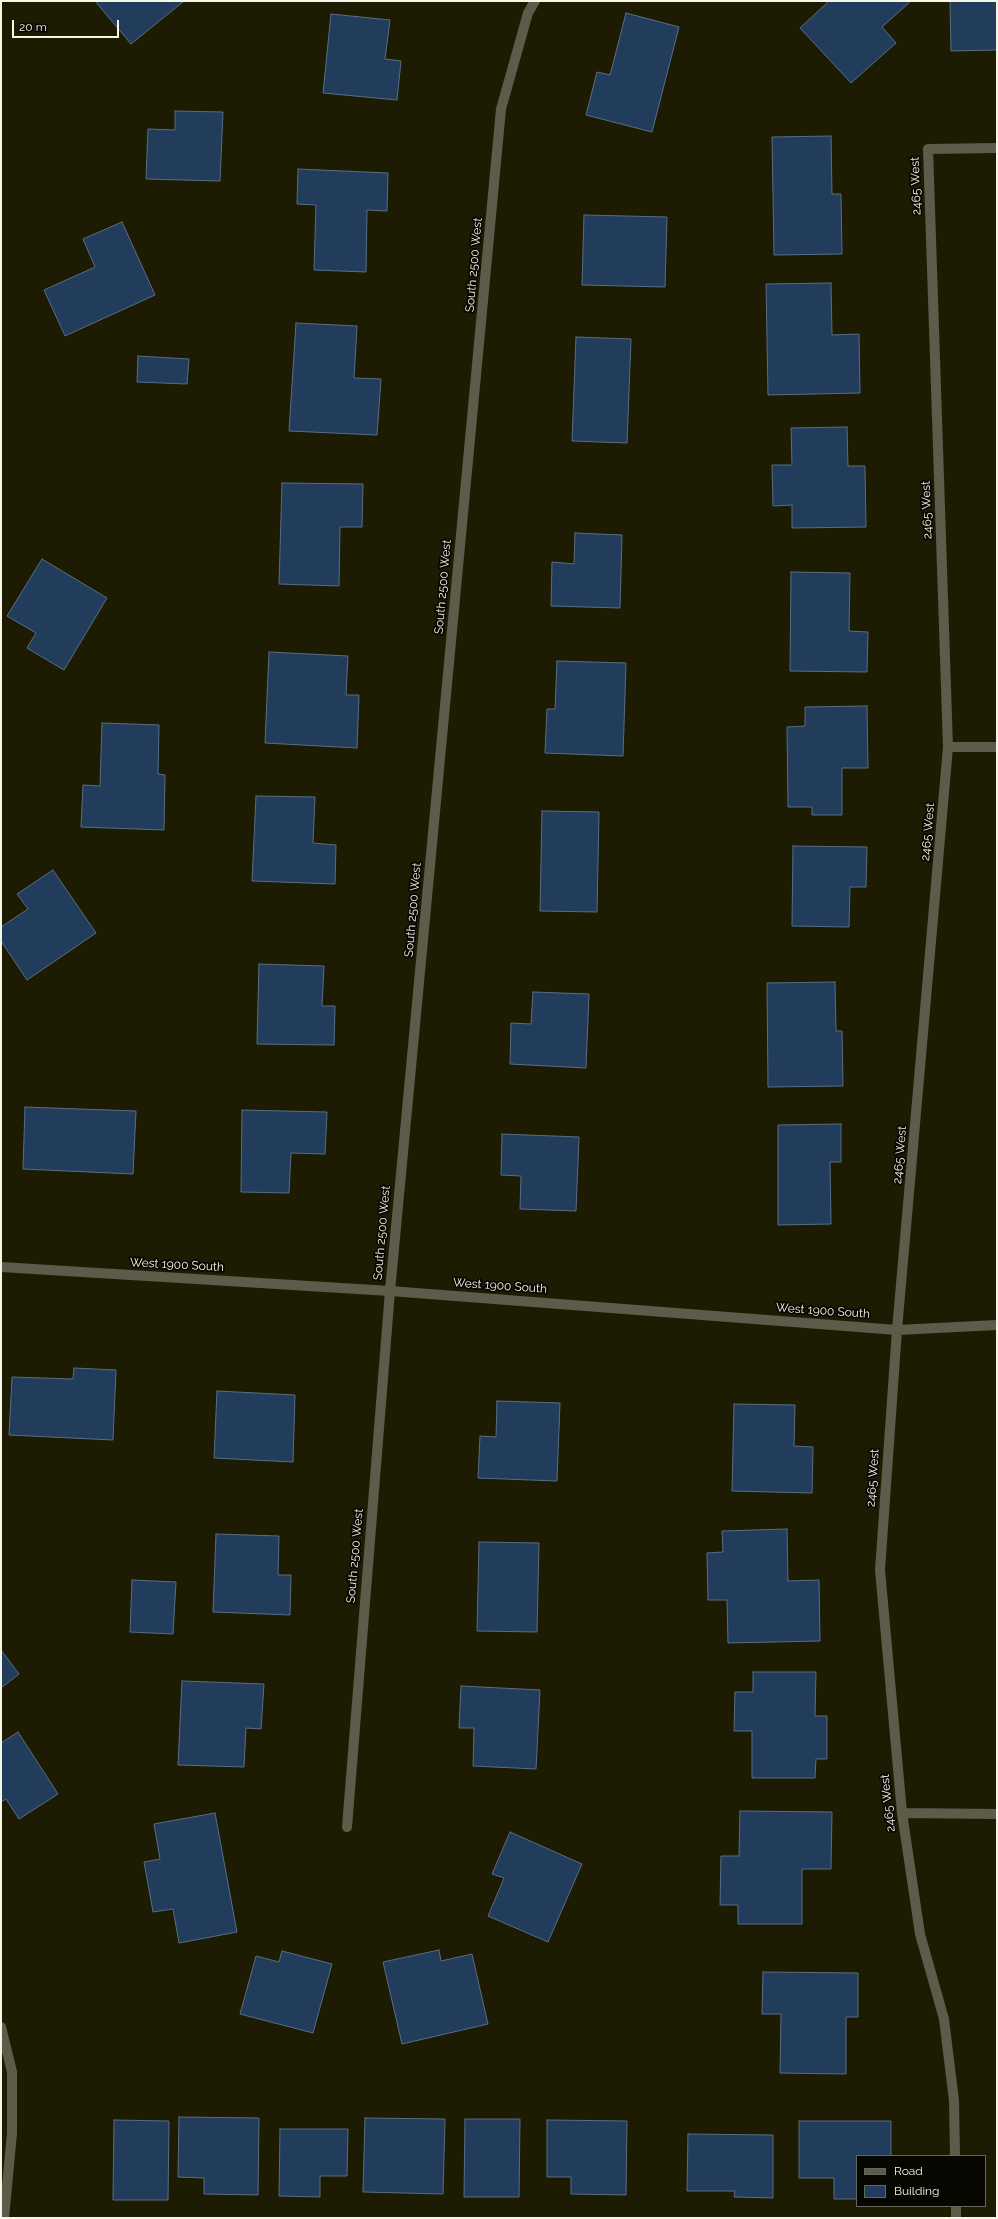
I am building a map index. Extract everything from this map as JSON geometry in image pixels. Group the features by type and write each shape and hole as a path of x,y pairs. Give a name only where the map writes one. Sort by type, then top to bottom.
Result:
{"street":[{"name":"South 2500 West","path":"347,1827 390,1290 501,109 528,13 535,1"},
{"name":"2465 West","path":"955,2155 954,2101 944,2018 920,1934 902,1813 880,1570 897,1330 948,747 928,149 997,148"},
{"path":"948,747 997,746"},
{"name":"West 1900 South","path":"1,1267 390,1290 897,1330 997,1325"},
{"path":"902,1813 997,1814"},
{"path":"1,2027 12,2072 12,2133 4,2218"},
{"path":"956,2207 956,2218"}],"building":[{"path":"95,1 184,1 131,44"},
{"path":"829,1 911,1 882,27 896,43 851,83 800,28"},
{"path":"950,1 997,1 997,50 951,51"},
{"path":"626,13 679,27 652,132 586,115 597,72 610,75"},
{"path":"331,14 390,20 385,59 401,61 397,100 323,93"},
{"path":"175,111 223,112 220,181 146,179 148,129 175,130"},
{"path":"831,136 832,194 841,194 842,254 774,255 772,137"},
{"path":"298,169 388,173 387,211 367,210 366,272 314,270 316,205 297,204"},
{"path":"584,215 667,217 665,287 582,285"},
{"path":"122,222 155,295 65,336 44,290 95,267 83,239"},
{"path":"831,283 832,335 859,334 860,393 768,395 766,284"},
{"path":"296,323 357,326 354,378 381,379 377,435 289,431"},
{"path":"576,337 631,339 627,443 572,441"},
{"path":"138,356 189,359 187,384 137,382"},
{"path":"847,427 848,466 865,466 866,527 792,528 792,505 773,506 772,465 792,465 791,428"},
{"path":"282,483 363,484 362,527 340,527 339,586 279,584"},
{"path":"575,533 622,535 620,608 551,606 552,562 574,564"},
{"path":"42,559 107,598 64,670 27,648 36,633 7,616"},
{"path":"791,572 850,573 849,631 868,632 867,672 790,671"},
{"path":"269,652 348,656 346,695 359,695 357,748 265,743"},
{"path":"557,661 626,663 623,756 545,753 547,709 555,709"},
{"path":"867,706 868,768 842,768 842,815 812,815 812,807 788,807 787,727 805,726 805,707"},
{"path":"102,723 159,725 158,774 165,775 164,830 81,827 83,785 100,786"},
{"path":"256,796 315,797 313,843 336,845 335,884 252,881"},
{"path":"542,811 599,812 597,912 540,911"},
{"path":"793,846 867,847 866,887 850,887 849,927 792,926"},
{"path":"53,870 96,933 27,980 1,941 1,927 28,909 17,894"},
{"path":"259,964 324,966 322,1006 335,1006 334,1045 257,1044"},
{"path":"835,982 836,1031 842,1031 843,1086 768,1087 767,983"},
{"path":"533,992 589,994 586,1068 510,1064 511,1023 531,1024"},
{"path":"25,1107 136,1111 133,1174 23,1169"},
{"path":"242,1110 327,1112 325,1154 291,1153 289,1193 241,1192"},
{"path":"841,1124 841,1162 830,1162 831,1224 778,1225 778,1125"},
{"path":"502,1134 579,1137 576,1211 520,1209 521,1176 501,1175"},
{"path":"74,1368 116,1370 113,1440 9,1435 12,1377 73,1379"},
{"path":"217,1391 295,1395 293,1462 214,1458"},
{"path":"497,1401 560,1403 557,1481 478,1478 480,1436 496,1437"},
{"path":"734,1404 795,1405 794,1446 813,1447 812,1493 732,1491"},
{"path":"787,1529 788,1581 819,1580 820,1641 728,1643 727,1600 708,1600 707,1553 723,1552 722,1531"},
{"path":"216,1534 279,1536 278,1575 291,1575 290,1615 213,1612"},
{"path":"479,1542 539,1543 537,1632 477,1631"},
{"path":"132,1580 176,1582 173,1634 130,1632"},
{"path":"1,1650 19,1674 1,1688"},
{"path":"753,1672 816,1672 815,1716 827,1716 827,1759 816,1759 815,1778 752,1778 752,1731 734,1731 735,1692 753,1692"},
{"path":"182,1681 264,1684 261,1729 246,1728 244,1767 178,1765"},
{"path":"461,1686 540,1690 536,1769 473,1766 474,1728 459,1728"},
{"path":"18,1732 58,1794 19,1819 6,1799 1,1802 1,1743"},
{"path":"740,1811 832,1812 831,1869 802,1869 802,1924 738,1924 738,1905 720,1905 721,1856 739,1856"},
{"path":"215,1813 237,1932 179,1943 173,1909 153,1912 144,1862 160,1859 154,1824"},
{"path":"510,1832 582,1864 548,1942 488,1916 504,1878 492,1874"},
{"path":"439,1950 441,1961 472,1954 488,2024 402,2044 383,1962"},
{"path":"282,1951 332,1964 313,2033 240,2014 256,1956 279,1962"},
{"path":"763,1972 858,1973 858,2017 846,2017 846,2074 780,2073 781,2014 762,2014"},
{"path":"179,2117 259,2118 258,2195 204,2194 204,2178 178,2177"},
{"path":"365,2118 445,2119 443,2194 363,2192"},
{"path":"465,2119 520,2119 519,2197 464,2197"},
{"path":"114,2120 169,2121 168,2200 113,2200"},
{"path":"547,2120 627,2121 626,2195 571,2194 571,2177 547,2177"},
{"path":"799,2121 891,2121 891,2155 856,2155 856,2199 834,2199 834,2178 799,2178"},
{"path":"280,2129 348,2129 347,2176 320,2176 320,2197 279,2196"},
{"path":"688,2134 773,2135 773,2198 734,2197 735,2191 687,2191"}]}
